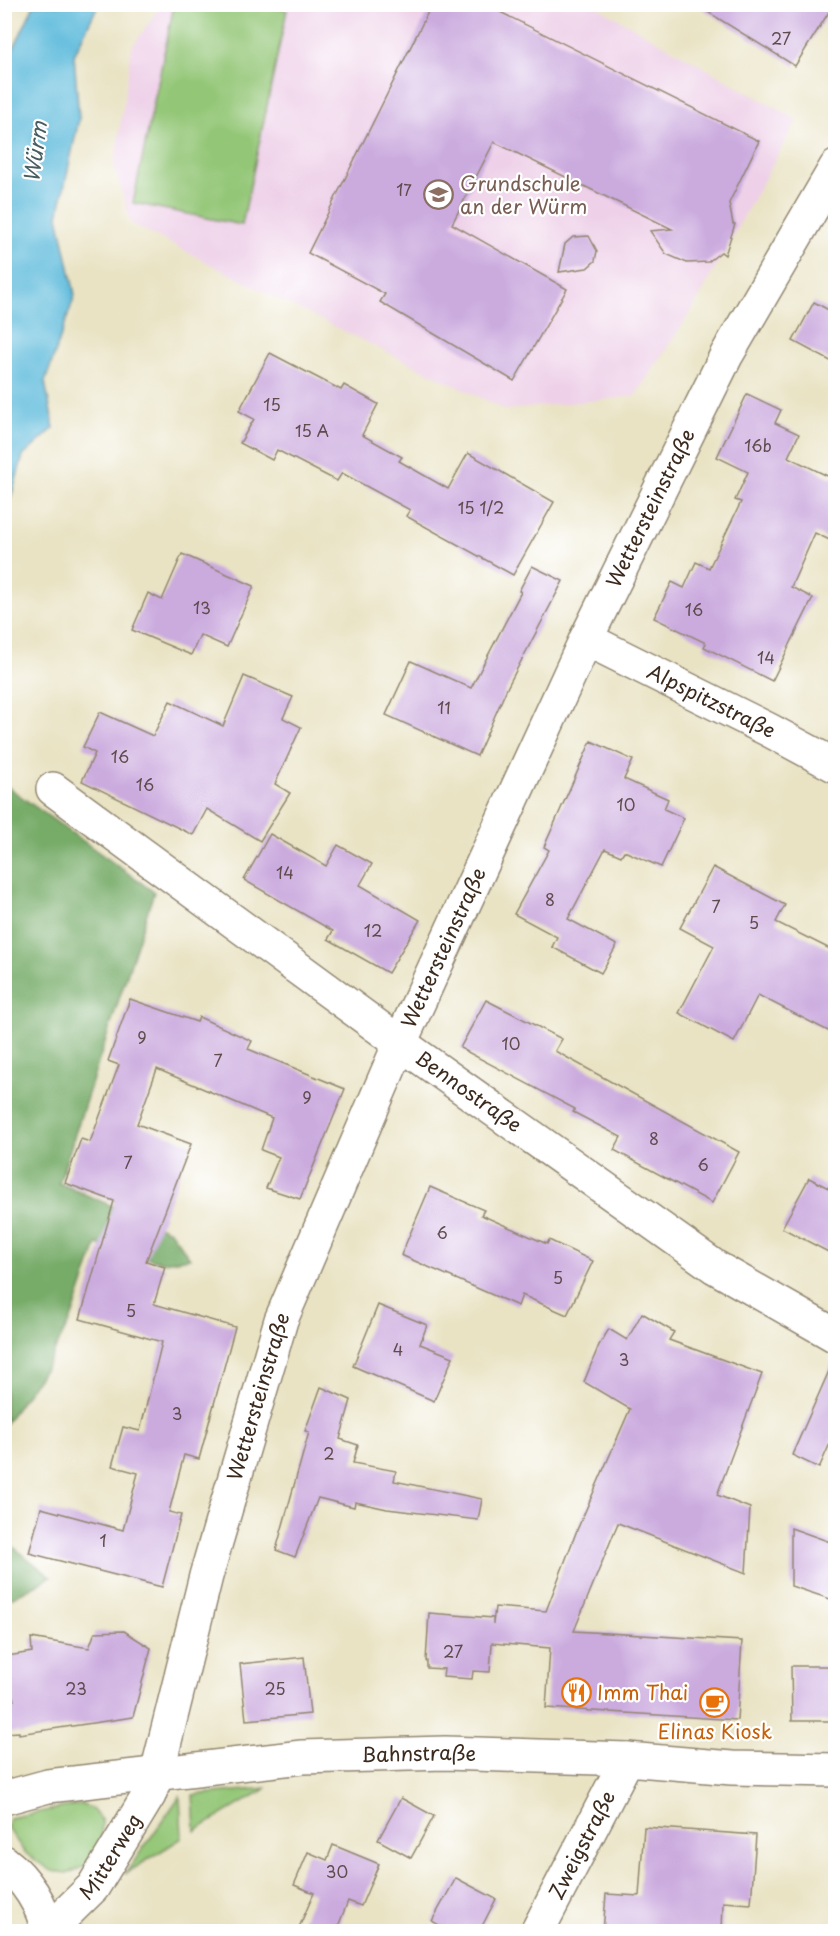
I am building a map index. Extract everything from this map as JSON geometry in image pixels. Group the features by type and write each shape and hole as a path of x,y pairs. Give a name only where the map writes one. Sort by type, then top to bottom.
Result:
{"street":[{"name":"Wettersteinstraße","path":"157,1773 206,1576 282,1320 400,1043 586,639 726,356 836,167"},
{"name":"Alpspitzstraße","path":"586,639 836,766"},
{"name":"Bennostraße","path":"53,789 400,1043 715,1267 836,1336"},
{"name":"Bahnstraße","path":"4,1798 48,1786 302,1757 433,1753 627,1759 732,1767 836,1770"},
{"name":"Zweigstraße","path":"537,1932 627,1759"},
{"name":"Mitterweg","path":"48,1931 93,1887 149,1795 157,1773"},
{"path":"4,1862 13,1869 30,1890 45,1914 48,1931"}],"shaded area":[{"name":"Grundschule an der Würm","path":"161,5 594,5 797,120 692,310 635,396 506,410 278,299 131,223 114,167 132,47"}],"green space":[{"path":"174,5 259,5 287,10 242,225 133,203"},
{"path":"5,785 154,892 59,1183 170,1231 190,1258 163,1262 97,1244 72,1317 46,1367 5,1424"},
{"path":"5,1540 51,1577 4,1601"},
{"path":"267,1788 195,1831 193,1795"},
{"path":"180,1796 182,1838 125,1874"},
{"path":"81,1804 92,1809 102,1821 101,1847 93,1861 77,1870 66,1873 52,1871 25,1853 7,1827 9,1818"}],"water":[{"name":"Würm","path":"34,5 98,5 74,55 79,119 58,216 75,295 45,382 54,428 23,456 5,517 5,67"}],"building":[{"path":"432,4 484,4 759,141 729,203 733,224 735,224 725,255 721,252 708,262 687,263 666,254 650,231 672,229 494,142 452,224 567,289 514,381 380,302 385,294 308,253"},
{"path":"695,4 834,4 795,66"},
{"path":"589,236 597,251 595,261 587,268 559,272 565,244 573,237"},
{"path":"814,302 836,314 836,364 793,341"},
{"path":"270,353 341,390 344,385 378,404 362,435 402,457 399,461 448,489 468,453 554,502 513,575 406,516 410,510 342,473 337,481 277,450 272,460 240,443 254,419 239,411"},
{"path":"747,394 781,410 775,423 799,434 788,457 836,480 836,543 815,533 791,587 813,598 772,681 704,647 706,643 654,618 672,582 684,588 696,562 709,568 741,502 735,500 748,472 717,457"},
{"path":"182,554 254,586 227,647 200,635 191,655 132,630 148,593 162,600"},
{"path":"532,566 563,581 508,686 477,756 386,715 411,661 471,688"},
{"path":"244,676 293,697 283,718 301,727 275,784 290,793 260,841 207,809 193,835 82,781 95,753 83,747 100,712 153,736 170,701 223,726"},
{"path":"591,741 633,760 624,779 668,799 664,809 684,818 661,867 624,851 621,856 605,849 568,919 617,945 601,973 552,947 557,937 514,914 549,850 544,847"},
{"path":"270,834 326,866 338,845 372,864 360,885 420,920 388,973 328,939 333,931 244,880"},
{"path":"713,867 785,905 776,922 836,952 836,1035 758,995 734,1042 679,1013 714,946 680,928"},
{"path":"130,999 197,1022 199,1017 252,1041 248,1049 345,1089 300,1199 266,1188 279,1157 261,1150 272,1118 157,1069 137,1124 191,1144 146,1261 165,1267 154,1304 235,1327 199,1459 184,1455 169,1512 181,1515 162,1587 29,1553 41,1508 123,1530 138,1473 112,1466 123,1427 140,1431 162,1342 80,1319 114,1201 65,1183 81,1139 90,1142 119,1065 108,1061"},
{"path":"486,1000 562,1039 555,1051 739,1152 712,1203 614,1150 621,1137 573,1112 575,1109 460,1048"},
{"path":"809,1178 836,1192 836,1256 782,1228"},
{"path":"430,1187 484,1210 481,1215 547,1244 549,1240 593,1261 567,1315 522,1295 518,1306 401,1255"},
{"path":"378,1305 427,1325 420,1344 453,1357 434,1401 353,1366"},
{"path":"642,1313 674,1332 669,1340 762,1374 717,1495 750,1508 746,1573 618,1523 574,1631 742,1641 737,1720 546,1708 550,1648 492,1643 490,1672 473,1671 472,1679 443,1677 444,1669 427,1668 429,1613 493,1618 493,1624 495,1607 546,1611 577,1530 630,1409 584,1382 599,1345 609,1329 627,1340"},
{"path":"836,1355 836,1430 819,1468 792,1455"},
{"path":"321,1387 351,1400 340,1439 358,1445 353,1463 396,1471 394,1481 482,1499 478,1520 387,1509 355,1502 354,1507 318,1498 295,1557 276,1550 309,1432 305,1431"},
{"path":"791,1528 836,1544 836,1601 791,1586"},
{"path":"124,1631 151,1648 133,1717 19,1734 19,1732 4,1733 4,1700 14,1700 7,1656 32,1652 31,1638 89,1648 95,1632"},
{"path":"304,1657 310,1714 246,1720 240,1664"},
{"path":"791,1666 836,1666 836,1721 792,1721"},
{"path":"401,1798 434,1816 411,1858 378,1840"},
{"path":"644,1827 756,1835 751,1904 723,1902 722,1932 603,1932 606,1894 639,1896"},
{"path":"333,1845 379,1864 361,1906 348,1901 336,1932 297,1932 314,1893 294,1885 308,1852 327,1860"},
{"path":"456,1878 496,1899 479,1932 451,1932 432,1921"}],"place":[{"name":"Grundschule an der Würm","path":"439,195"},
{"name":"Imm Thai","path":"576,1693"},
{"name":"Elinas Kiosk","path":"715,1702"}]}
